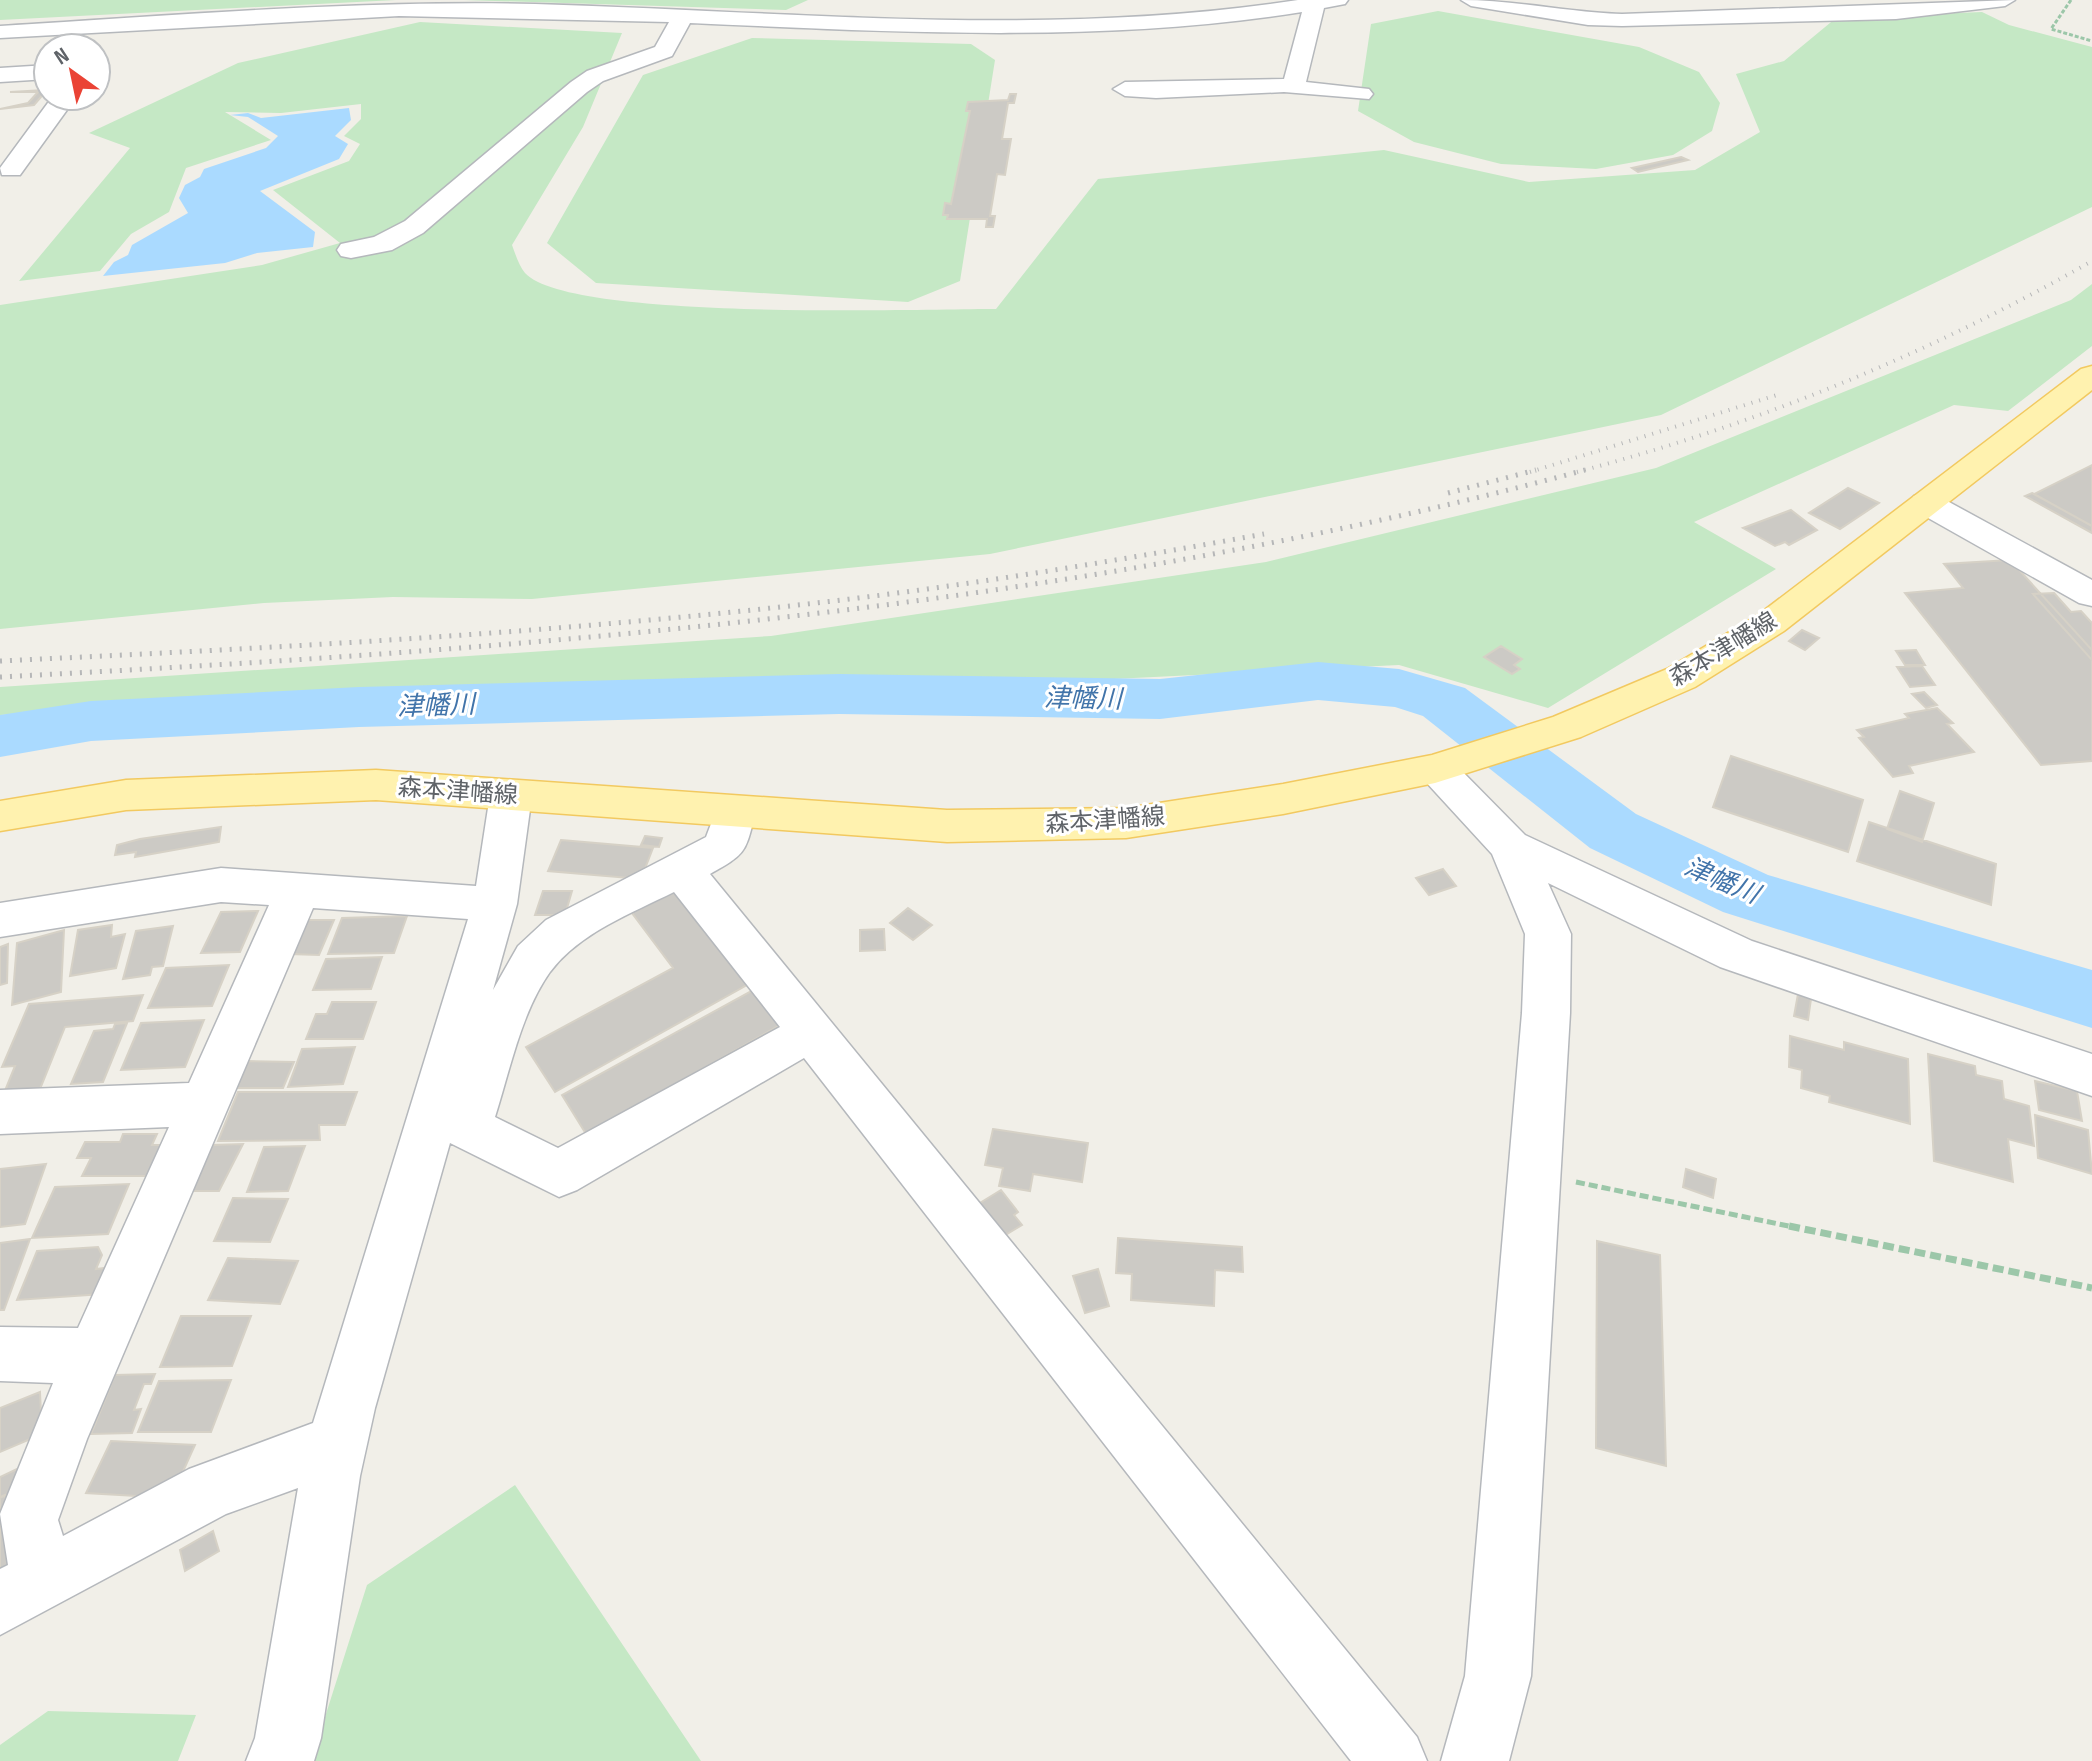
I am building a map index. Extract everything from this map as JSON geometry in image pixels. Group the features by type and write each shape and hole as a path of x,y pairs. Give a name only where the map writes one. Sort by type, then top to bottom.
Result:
{"main road":[{"name":"森本津幡線","path":"0,816 126,795 376,785 947,826 1126,823 1283,799 1435,769 1567,727 1681,678 1771,623 2092,375"}],"street":[{"path":"802,24 839,0"},
{"path":"0,32 538,5 624,6 682,18 802,24 1093,27 1238,7 1338,0"},
{"path":"1471,0 1588,19 1622,20 1896,13 2005,0"},
{"path":"1315,4 1293,88 1361,94"},
{"path":"351,250 382,244 414,227 579,87 595,76 664,51 682,18"},
{"path":"112,32 117,25"},
{"path":"655,54 683,62"},
{"path":"0,75 32,73"},
{"path":"1125,89 1156,91 1294,85"},
{"path":"11,170 53,112"},
{"path":"1926,503 2092,595"},
{"path":"1435,769 1510,846 1736,954 2092,1075"},
{"path":"450,1119 495,904 511,795"},
{"path":"280,1761 288,1738 330,1476 346,1408 450,1119 523,975 545,946 570,928 725,846 735,811"},
{"path":"1475,1761 1498,1676 1535,1174 1548,934 1510,846"},
{"path":"681,869 1393,1761"},
{"path":"0,920 221,885 297,893 495,904"},
{"path":"21,1592 28,1520 94,1356 297,893"},
{"path":"450,1119 559,1174 786,1045"},
{"path":"0,1112 204,1104"},
{"path":"0,1354 94,1356"},
{"path":"21,1592 210,1490 340,1443"}],"path":[{"path":"2071,0 2051,29 2092,41"},
{"path":"1535,1174 2092,1288"}],"green space":[{"path":"0,0 396,0 0,20"},
{"path":"464,0 808,0 786,10"},
{"path":"1438,11 1639,47 1699,72 1720,103 1712,131 1673,155 1596,169 1501,164 1414,142 1358,111 1371,24"},
{"path":"1982,12 2009,25 2092,47 2092,207 1661,415 990,554 532,599 393,597 264,603 0,629 0,305 262,265 340,243 273,190 349,161 360,144 344,136 361,119 361,104 281,113 225,112 271,140 186,168 169,212 131,234 100,271 19,281 130,148 89,133 238,63 420,22 622,33 583,127 512,245 525,273 555,288 606,299 673,305 824,310 996,309 1098,179 1384,150 1529,182 1695,170 1760,132 1736,74 1784,61 1836,18"},
{"path":"752,38 971,44 995,60 960,281 908,302 596,283 547,243 643,75"},
{"path":"2092,284 2092,346 2008,411 1954,405 1694,522 1776,569 1548,708 1399,665 1113,679 505,690 0,715 0,687 771,636 1266,562 1656,468 2071,300"},
{"path":"515,1485 701,1761 311,1761 367,1585"},
{"path":"48,1711 196,1715 178,1761 0,1761 0,1745"}],"water":[{"path":"349,108 351,120 335,136 348,144 339,159 260,191 315,232 313,247 257,253 225,263 103,276 114,262 128,255 132,245 188,213 179,198 185,185 200,177 204,169 266,148 278,136 248,117 230,115 248,113 261,118"}],"building":[{"path":"1010,94 1016,94 1014,103 1008,103 1002,139 1011,139 1005,175 997,174 990,216 995,216 993,227 986,227 987,219 947,219 948,215 943,215 945,203 951,204 970,111 966,111 968,102 1008,100"},
{"path":"32,99 32,105 0,109 28,103"},
{"path":"1681,157 1688,160 1638,172 1632,168"},
{"path":"2092,465 2092,526 2034,494"},
{"path":"1848,488 1879,503 1840,529 1809,513"},
{"path":"2032,493 2092,526 2092,533 2025,496"},
{"path":"1791,510 1817,530 1789,545 1785,542 1775,546 1743,528"},
{"path":"2010,560 2092,650 2092,761 2041,765 1905,593 1963,588 1944,564"},
{"path":"2054,593 2071,612 2081,611 2092,623 2092,660 2033,594"},
{"path":"1802,630 1819,638 1805,650 1789,641"},
{"path":"1501,646 1522,659 1514,665 1520,669 1512,674 1484,657"},
{"path":"1916,650 1925,665 1905,665 1896,651"},
{"path":"1922,666 1935,685 1910,687 1897,667"},
{"path":"1924,692 1937,705 1926,708 1912,694"},
{"path":"1937,708 1953,723 1947,724 1974,752 1909,766 1913,773 1893,777 1859,738 1864,737 1857,730 1909,718 1905,714"},
{"path":"1731,756 1863,800 1848,852 1713,807"},
{"path":"1900,791 1934,803 1922,842 1887,829"},
{"path":"1869,822 1996,864 1991,905 1857,861"},
{"path":"221,827 219,842 135,857 136,852 115,855 117,845"},
{"path":"645,836 662,838 659,847 641,845"},
{"path":"561,840 653,848 641,879 548,871"},
{"path":"1443,869 1456,886 1429,895 1416,878"},
{"path":"679,883 756,980 555,1092 526,1047 673,968 629,909"},
{"path":"543,891 572,891 565,915 535,915"},
{"path":"908,908 932,925 913,940 890,923"},
{"path":"258,911 240,952 201,953 221,912"},
{"path":"407,916 394,953 328,954 342,918"},
{"path":"305,920 334,920 319,955 290,954"},
{"path":"112,925 111,937 125,934 116,968 70,976 78,930"},
{"path":"173,926 163,966 152,967 150,975 123,979 136,931"},
{"path":"884,929 885,950 860,951 860,930"},
{"path":"64,930 61,992 12,1005 17,943"},
{"path":"8,944 7,983 0,985 0,947"},
{"path":"382,957 371,989 313,990 326,959"},
{"path":"229,965 212,1006 148,1008 166,968"},
{"path":"755,989 782,1024 586,1134 562,1095"},
{"path":"1798,994 1811,999 1808,1020 1794,1016"},
{"path":"143,995 133,1021 65,1027 38,1094 2,1098 15,1066 2,1067 29,1004"},
{"path":"332,1002 376,1002 363,1039 306,1039 316,1014 327,1014"},
{"path":"204,1020 185,1067 121,1070 141,1023"},
{"path":"127,1023 103,1082 71,1084 94,1031 113,1029 115,1024"},
{"path":"1790,1036 1844,1050 1844,1042 1908,1059 1910,1124 1829,1102 1830,1096 1801,1088 1802,1070 1789,1067"},
{"path":"355,1047 343,1084 288,1087 302,1049"},
{"path":"1928,1054 1975,1066 1976,1075 2002,1081 2004,1099 2029,1106 2034,1146 2008,1139 2013,1182 1934,1161"},
{"path":"247,1061 294,1062 283,1088 235,1088"},
{"path":"2035,1081 2077,1091 2082,1121 2039,1110"},
{"path":"238,1092 357,1092 345,1125 319,1125 320,1140 218,1141"},
{"path":"2035,1115 2088,1130 2092,1174 2038,1158"},
{"path":"993,1129 1088,1143 1082,1182 1033,1174 1030,1191 999,1186 1003,1168 985,1165"},
{"path":"123,1134 157,1134 152,1145 162,1145 148,1176 82,1176 91,1158 77,1158 85,1142 120,1142"},
{"path":"243,1144 219,1191 192,1191 212,1145"},
{"path":"305,1146 288,1191 247,1192 264,1147"},
{"path":"46,1164 25,1224 0,1227 0,1169"},
{"path":"1686,1169 1716,1179 1713,1198 1683,1187"},
{"path":"129,1184 108,1234 32,1238 55,1187"},
{"path":"1001,1190 1018,1212 1014,1215 1022,1225 999,1239 975,1206"},
{"path":"233,1198 288,1199 270,1242 214,1241"},
{"path":"1118,1238 1242,1247 1243,1272 1215,1270 1214,1306 1131,1300 1132,1274 1116,1273"},
{"path":"30,1239 4,1310 0,1310 0,1243"},
{"path":"1597,1241 1660,1255 1666,1466 1596,1448"},
{"path":"98,1247 102,1255 96,1269 113,1267 103,1294 17,1300 37,1251"},
{"path":"228,1258 298,1261 280,1304 208,1300"},
{"path":"1098,1269 1109,1306 1085,1313 1073,1276"},
{"path":"181,1316 251,1316 232,1366 160,1367"},
{"path":"155,1374 151,1384 144,1384 134,1410 141,1409 132,1433 91,1434 115,1375"},
{"path":"231,1380 211,1432 138,1432 159,1381"},
{"path":"40,1392 42,1434 0,1452 0,1408"},
{"path":"111,1441 195,1445 171,1498 86,1493"},
{"path":"19,1468 21,1488 0,1498 0,1477"},
{"path":"5,1495 16,1567 0,1576 0,1497"},
{"path":"213,1531 219,1551 185,1571 180,1550"}],"waterway":[{"name":"津幡川","path":"0,736 91,721 359,707 839,694 1160,699 1318,681 1399,688 1444,702 1613,831 1747,894 2092,999"}],"railway":[{"path":"1578,472 1711,432 1841,383 1968,326 2092,261"},
{"path":"1530,472 1777,395"},
{"path":"1448,493 1536,470"},
{"path":"1578,472 1585,470"},
{"path":"0,677 400,653 798,616 997,590 1194,557 1390,518 1578,472"},
{"path":"0,661 408,639 714,614 984,581 1264,534"}]}
